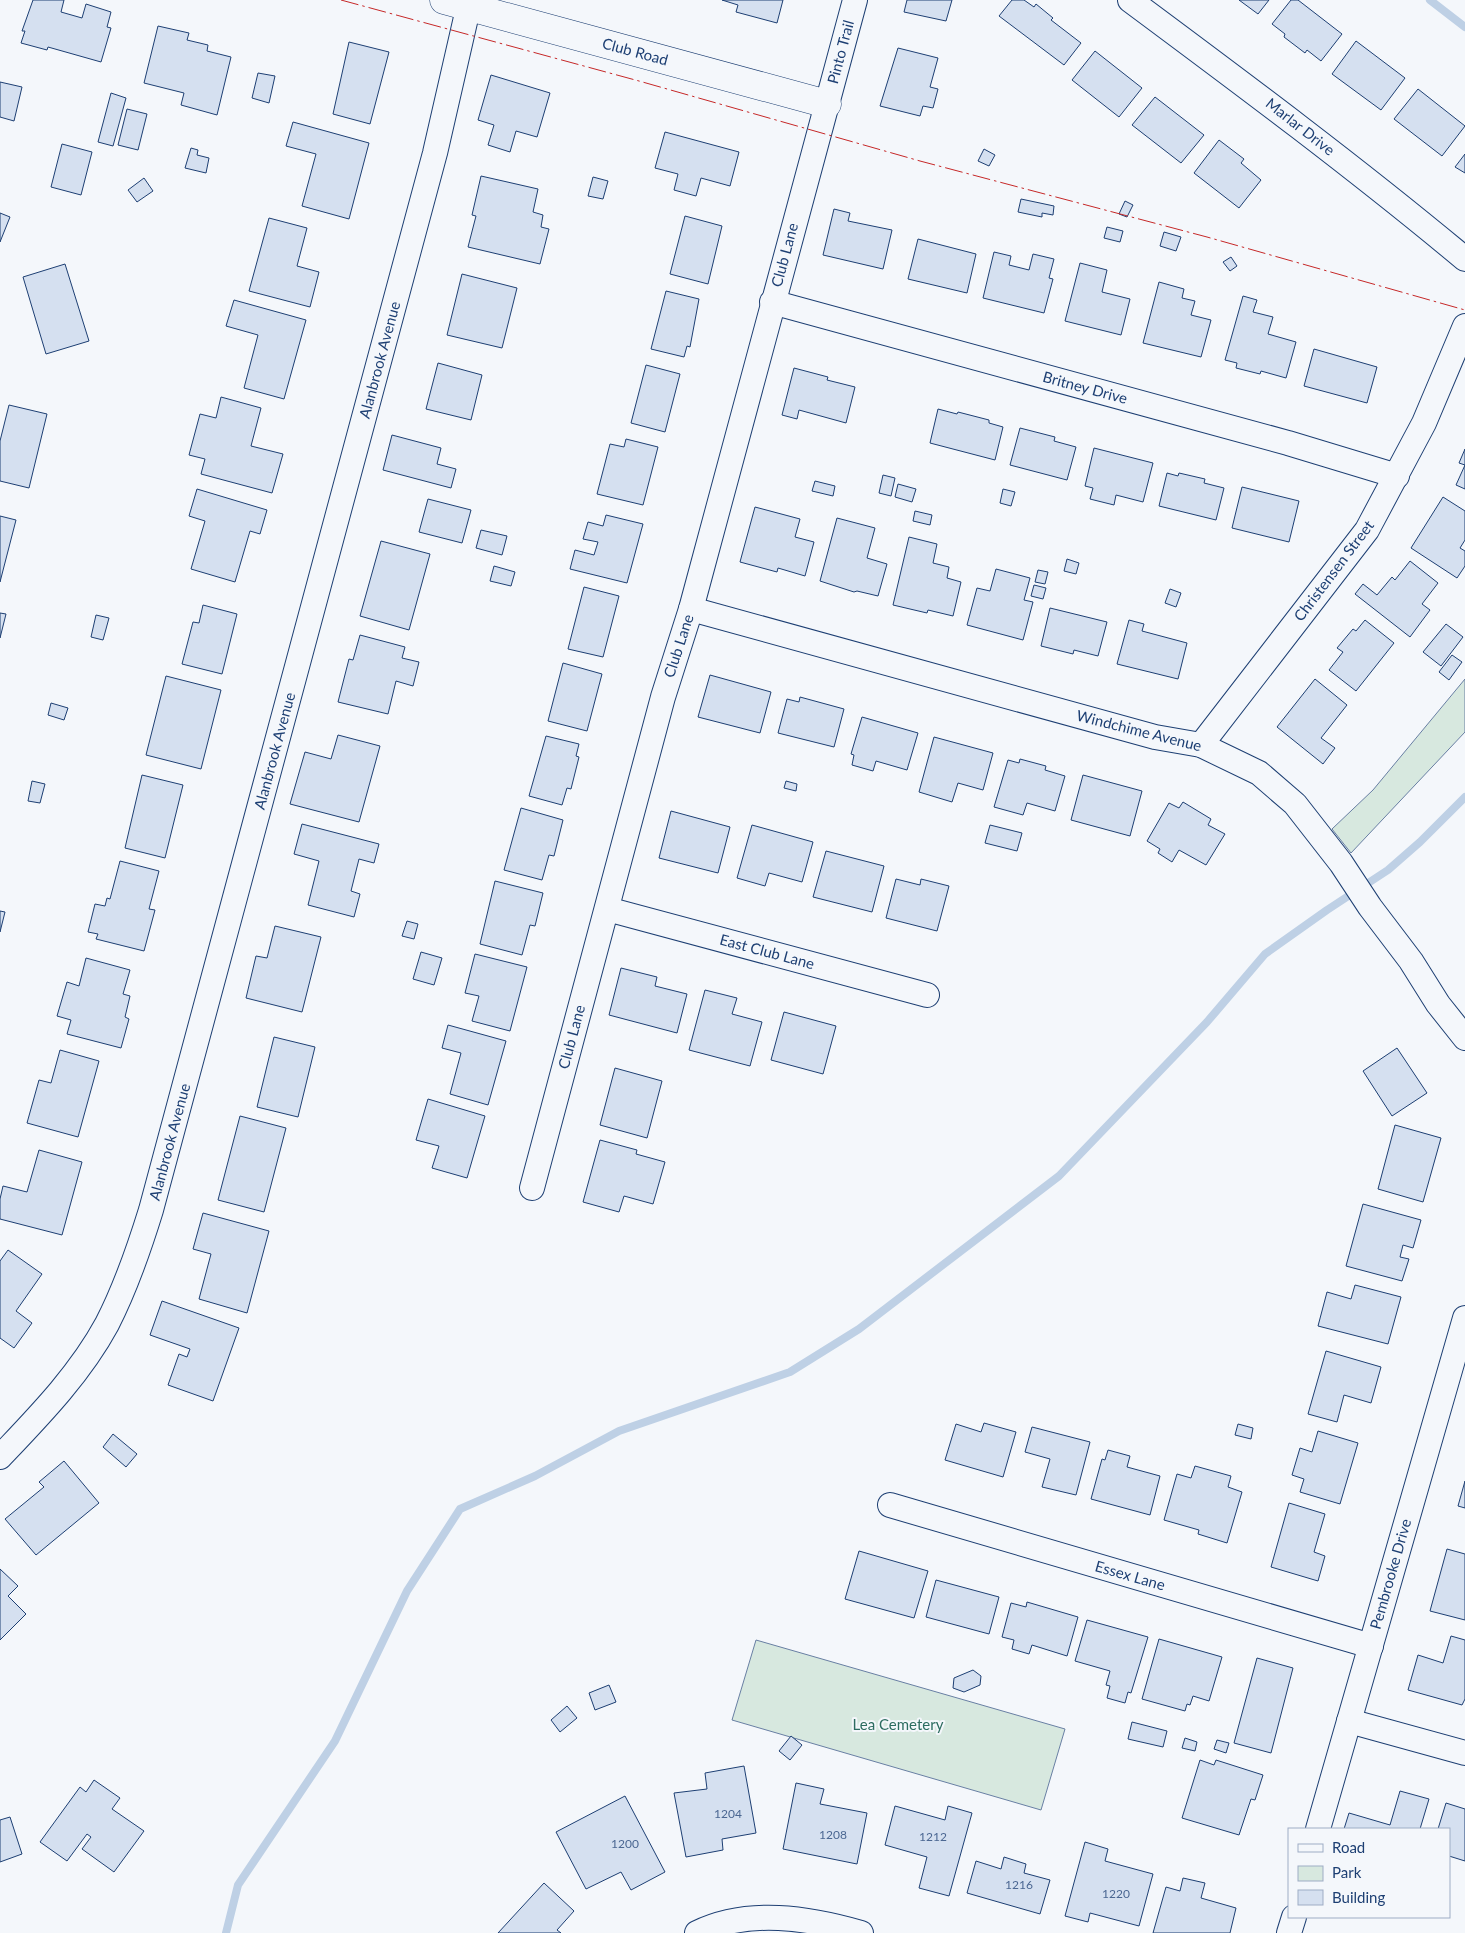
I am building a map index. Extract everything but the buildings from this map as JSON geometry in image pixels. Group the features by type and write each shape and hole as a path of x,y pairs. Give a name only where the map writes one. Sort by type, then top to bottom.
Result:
{"street":[{"name":"Pinto Trail","path":"827,104 855,0"},
{"name":"Marlar Drive","path":"1130,0 1286,116 1393,199 1465,260"},
{"name":"Club Road","path":"461,2 827,104"},
{"name":"Alanbrook Avenue","path":"0,1457 41,1414 76,1371 106,1324 132,1269 151,1210 433,163 461,2"},
{"name":"Club Lane","path":"532,1188 663,698 691,609 772,302 827,104"},
{"name":"Britney Drive","path":"772,302 1288,443 1397,476"},
{"name":"Christensen Street","path":"1202,745 1367,530 1424,423 1465,326"},
{"name":"Windchime Avenue","path":"691,609 1155,737 1202,745 1258,774 1295,804 1411,961 1438,1004 1465,1038"},
{"name":"East Club Lane","path":"607,908 927,995"},
{"name":"Pembrooke Drive","path":"1318,1828 1465,1318"},
{"name":"Essex Lane","path":"890,1505 1370,1646"},
{"path":"1348,1721 1465,1753"},
{"path":"697,1933 729,1922 766,1918 804,1919 861,1933"},
{"path":"1289,1933 1294,1918"}],"green space":[{"path":"1465,679 1465,732 1351,853 1332,829 1373,790"},
{"name":"Lea Cemetery","path":"756,1640 1065,1729 1041,1810 732,1720"}],"waterway":[{"path":"1430,0 1465,27"},
{"path":"226,1933 238,1885 335,1741 407,1591 460,1509 535,1476 619,1431 790,1372 859,1329 1059,1176 1207,1022 1265,954 1388,870 1420,842 1465,797"}],"power":[{"path":"341,0 639,81 920,161 1207,237 1465,310"}]}
